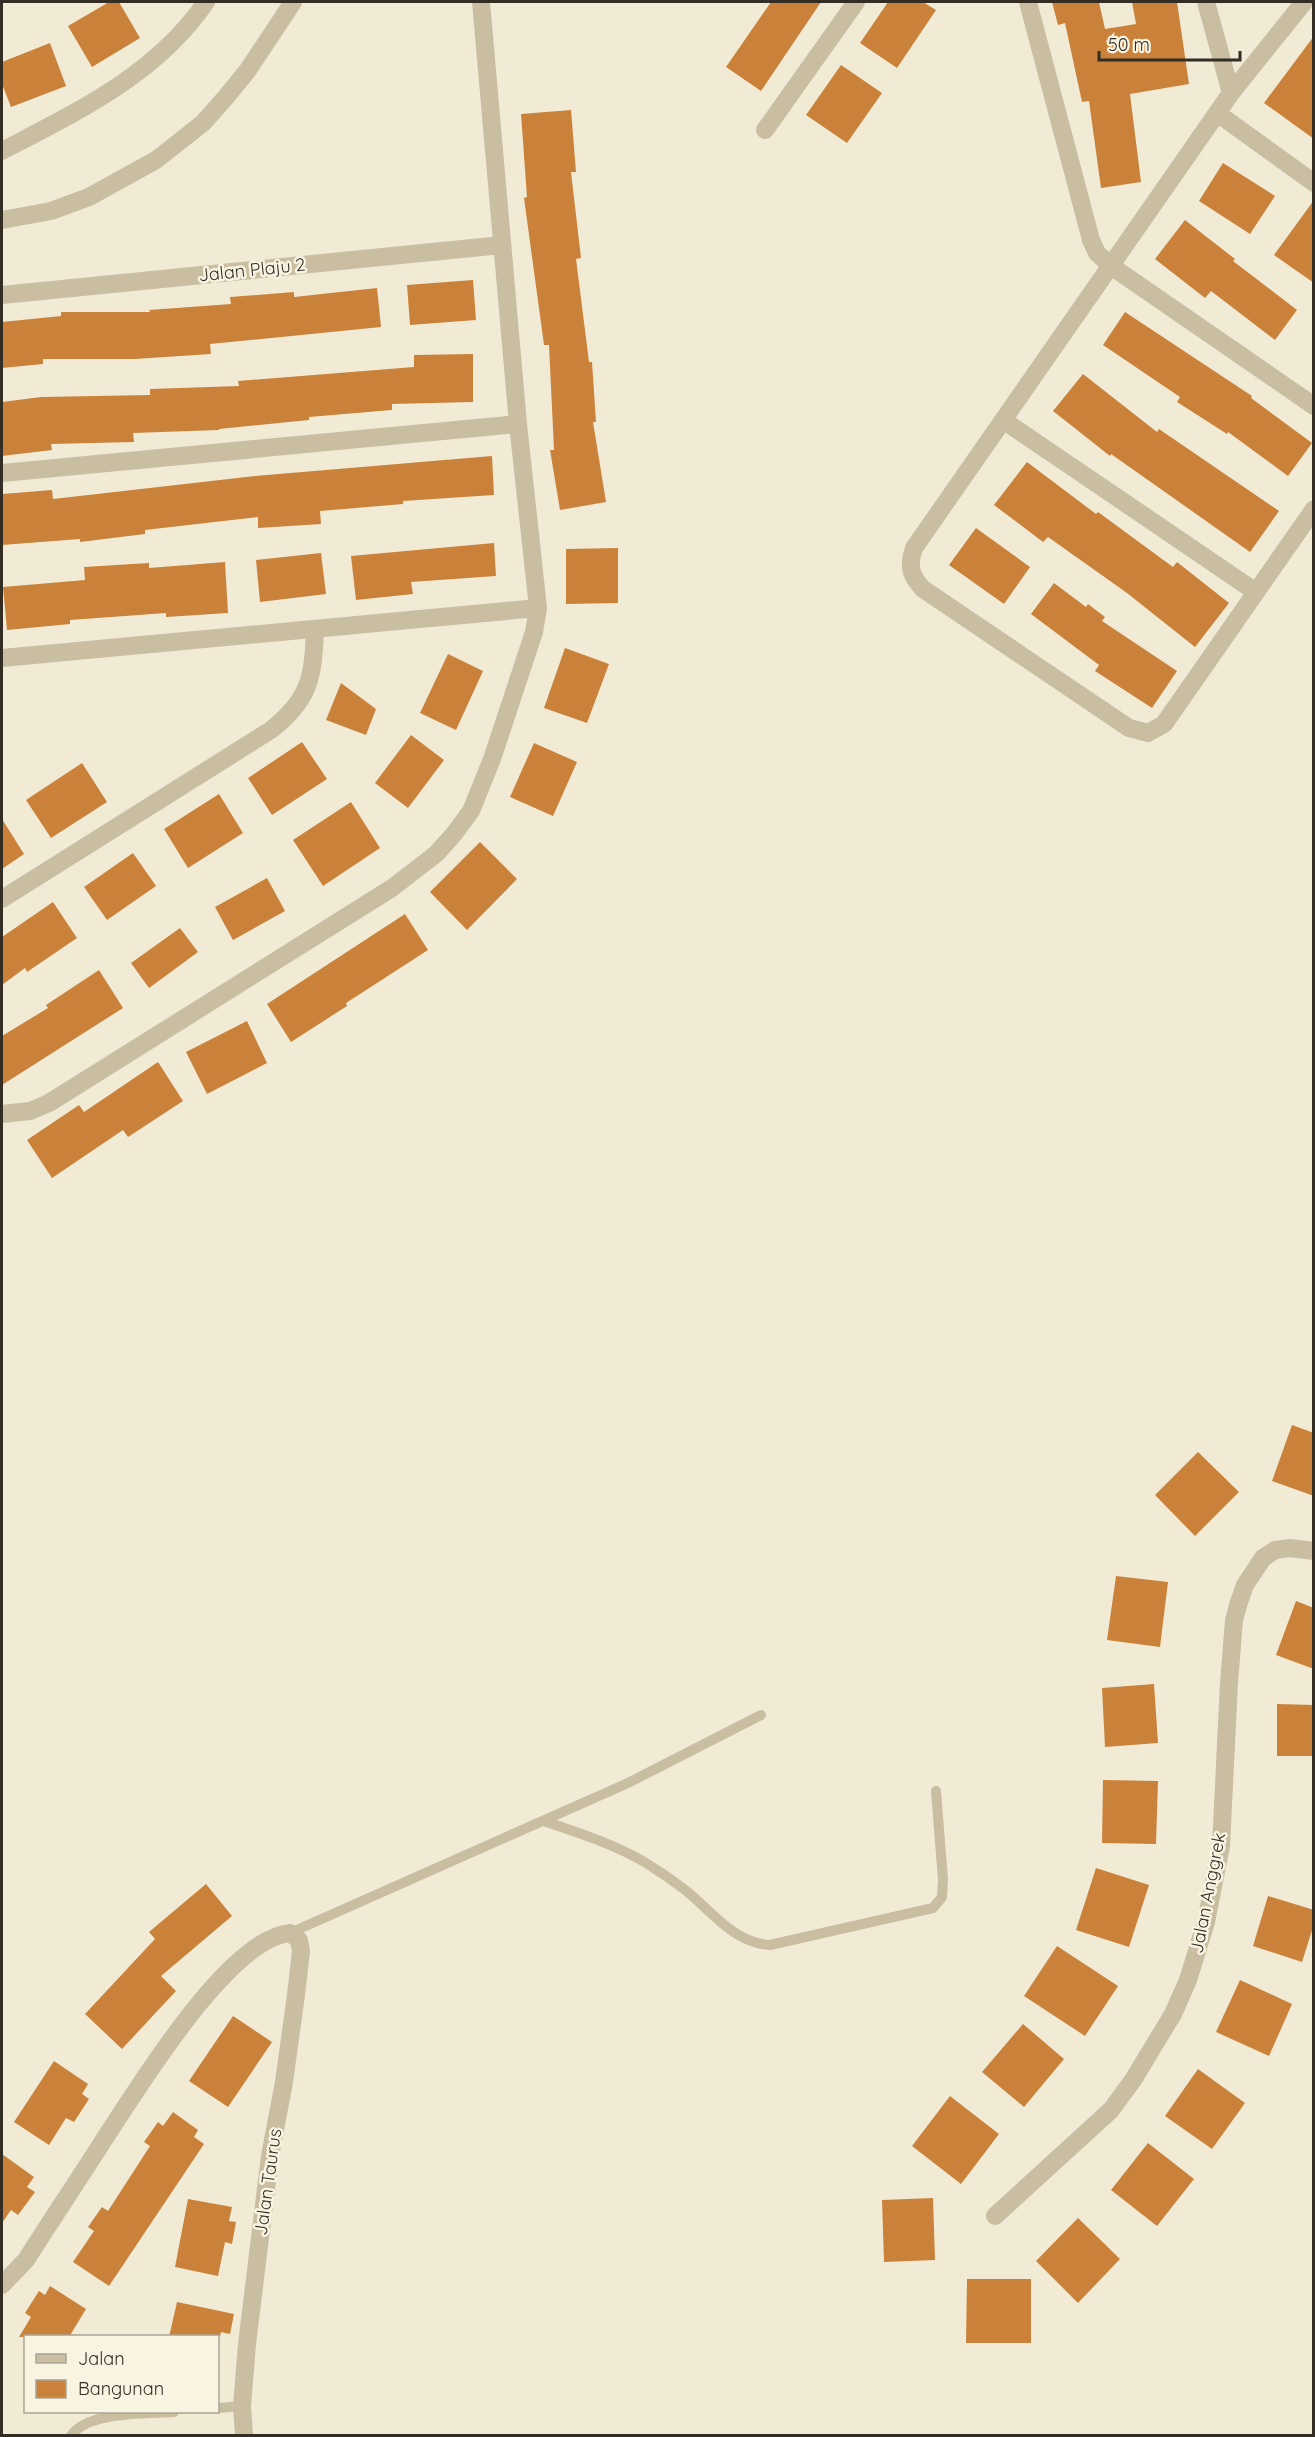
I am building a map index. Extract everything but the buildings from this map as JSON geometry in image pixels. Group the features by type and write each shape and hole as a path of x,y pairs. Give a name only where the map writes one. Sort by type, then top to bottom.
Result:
{"street":[{"path":"2,151 88,106 130,79 174,41 206,2"},
{"path":"2,220 51,211 89,197 156,160 203,123 226,97 248,70 293,2"},
{"path":"2,1114 30,1111 49,1103 392,888 436,854 454,834 471,810 482,786 534,632 538,608 518,423 481,2"},
{"path":"765,130 856,2"},
{"path":"1028,2 1091,240 1097,253 1111,266 1314,406"},
{"path":"1206,2 1231,93"},
{"path":"1304,2 1231,93 914,548 909,562 910,572 922,589 1129,728 1148,733 1164,724 1314,509"},
{"path":"1217,113 1314,183"},
{"name":"Jalan Plaju 2","path":"2,295 502,245"},
{"path":"1003,420 1256,592"},
{"path":"2,473 518,423"},
{"path":"2,658 538,608"},
{"path":"2,899 271,730 286,718 308,687 313,668 315,630"},
{"name":"Jalan Anggrek","path":"995,2216 1111,2110 1134,2080 1173,2014 1188,1980 1204,1931 1221,1846 1230,1672 1234,1620 1239,1602 1245,1585 1263,1558 1275,1550 1290,1548 1314,1551"},
{"path":"2,2285 26,2260 173,2035 212,1989 253,1950 266,1940 290,1933"},
{"name":"Jalan Taurus","path":"244,2436 242,2406 247,2344 270,2156 284,2082 299,1973 301,1951 299,1940 290,1933"}],"lane":[{"path":"290,1933 628,1783 761,1715"},
{"path":"544,1821 610,1846 644,1862 684,1889 742,1939 755,1945 770,1945 933,1908 942,1897 943,1880 936,1791"},
{"path":"219,2408 242,2406"},
{"path":"71,2436 86,2422 107,2417 161,2413"}]}
